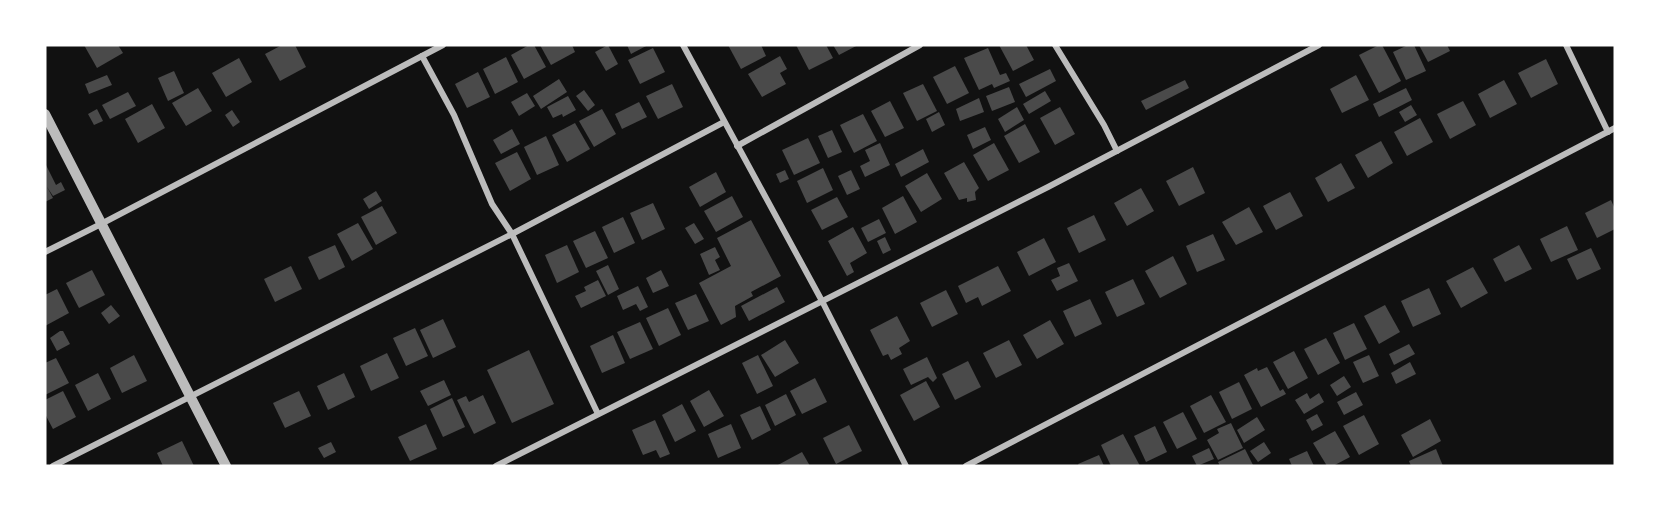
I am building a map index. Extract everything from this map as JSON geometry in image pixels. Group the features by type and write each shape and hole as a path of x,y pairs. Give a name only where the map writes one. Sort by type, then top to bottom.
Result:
{"street":[{"path":"45,252 443,45"},
{"path":"683,45 822,301 906,466"},
{"path":"737,146 920,45"},
{"path":"1055,45 1104,125 1117,151"},
{"path":"1300,45 1304,53"},
{"path":"496,466 1117,151 1318,45"},
{"path":"1566,45 1608,132"},
{"path":"422,56 454,115 492,204 512,234 598,414"},
{"path":"45,114 226,466"},
{"path":"54,466 512,234 724,122"},
{"path":"966,466 1615,128"}],"building":[{"path":"84,45 118,45 123,53 97,68"},
{"path":"282,45 295,45 306,67 280,81 265,54"},
{"path":"529,45 534,45 546,67 524,79 511,55"},
{"path":"540,45 572,45 575,52 551,65"},
{"path":"608,45 618,64 606,71 595,52"},
{"path":"627,45 648,45 631,54"},
{"path":"728,45 761,45 766,56 741,69"},
{"path":"796,45 826,45 833,58 809,70"},
{"path":"833,45 858,45 839,55"},
{"path":"999,45 1026,45 1034,60 1013,71"},
{"path":"1382,45 1401,81 1379,93 1359,55"},
{"path":"1408,45 1414,45 1426,71 1406,80 1393,52"},
{"path":"1419,45 1447,45 1450,51 1428,62"},
{"path":"653,48 665,72 640,84 628,60"},
{"path":"988,48 1000,75 1006,73 1010,81 994,88 992,84 979,90 964,58"},
{"path":"780,56 787,69 780,73 786,84 762,97 748,74"},
{"path":"506,57 518,82 495,94 483,69"},
{"path":"239,58 252,82 226,97 212,73"},
{"path":"1546,59 1558,84 1531,98 1518,73"},
{"path":"955,66 969,93 947,104 933,77"},
{"path":"1050,69 1056,81 1026,97 1019,84"},
{"path":"174,71 184,93 168,101 158,78"},
{"path":"478,72 490,97 467,108 455,84"},
{"path":"107,75 112,85 89,94 85,84"},
{"path":"1356,75 1369,100 1342,113 1330,89"},
{"path":"559,79 567,92 541,109 533,96"},
{"path":"1185,80 1189,88 1146,110 1141,101"},
{"path":"1504,80 1517,104 1490,118 1478,94"},
{"path":"672,84 683,107 658,119 646,96"},
{"path":"923,84 937,111 917,121 903,93"},
{"path":"1009,87 1015,102 992,111 986,96"},
{"path":"198,88 212,111 186,126 172,103"},
{"path":"1406,88 1412,100 1379,117 1373,104"},
{"path":"584,90 595,105 588,111 576,96"},
{"path":"1045,91 1051,101 1029,114 1023,104"},
{"path":"128,92 136,106 110,119 102,105"},
{"path":"527,93 535,106 519,116 511,102"},
{"path":"568,96 576,110 563,117 562,114 553,118 547,107"},
{"path":"979,98 984,112 960,121 956,109"},
{"path":"890,101 904,128 885,137 871,111"},
{"path":"1463,101 1476,125 1450,139 1437,114"},
{"path":"639,102 647,117 622,129 615,114"},
{"path":"152,104 165,128 138,143 125,119"},
{"path":"1411,105 1417,115 1405,122 1399,112"},
{"path":"1017,107 1024,120 1005,132 998,119"},
{"path":"1060,107 1075,134 1055,145 1040,118"},
{"path":"97,109 103,121 94,125 88,114"},
{"path":"602,109 616,134 594,147 579,121"},
{"path":"232,110 240,122 233,127 225,115"},
{"path":"939,112 945,125 932,132 926,119"},
{"path":"863,114 877,141 854,153 840,125"},
{"path":"1420,118 1433,142 1407,156 1394,132"},
{"path":"575,123 590,149 567,162 552,135"},
{"path":"1025,124 1040,152 1019,163 1004,136"},
{"path":"985,127 991,140 973,149 967,135"},
{"path":"512,129 520,144 501,154 493,140"},
{"path":"832,130 842,152 828,158 818,136"},
{"path":"546,136 559,165 537,175 524,147"},
{"path":"808,138 820,163 794,175 782,150"},
{"path":"1381,141 1393,163 1368,178 1355,155"},
{"path":"880,143 890,165 865,177 860,166 870,161 865,150"},
{"path":"994,143 1009,170 988,181 973,155"},
{"path":"923,149 929,162 901,177 895,164"},
{"path":"517,152 531,179 510,191 495,163"},
{"path":"964,162 979,188 975,192 976,200 967,202 967,198 959,200 944,173"},
{"path":"45,163 56,185 61,182 65,190 53,196 47,187 53,198 45,202"},
{"path":"1341,163 1355,188 1328,202 1315,178"},
{"path":"1193,167 1205,193 1179,206 1166,181"},
{"path":"823,168 833,190 807,203 797,181"},
{"path":"785,170 789,179 780,183 776,174"},
{"path":"851,170 860,189 847,195 838,176"},
{"path":"716,172 726,192 700,207 689,187"},
{"path":"927,173 942,199 921,212 905,186"},
{"path":"1141,188 1154,211 1127,226 1114,203"},
{"path":"376,191 382,201 369,209 363,199"},
{"path":"1290,192 1303,216 1276,230 1263,206"},
{"path":"732,196 743,217 716,232 704,211"},
{"path":"903,196 917,222 895,234 882,208"},
{"path":"837,197 848,217 822,230 811,210"},
{"path":"1611,200 1615,209 1615,229 1597,238 1585,213"},
{"path":"653,203 665,229 642,240 630,213"},
{"path":"382,206 397,233 376,245 361,217"},
{"path":"1249,207 1263,232 1236,245 1222,222"},
{"path":"1094,215 1106,240 1079,253 1067,228"},
{"path":"623,217 635,243 614,253 602,227"},
{"path":"879,219 886,233 868,242 861,228"},
{"path":"751,220 781,276 751,292 753,296 735,306 736,317 721,325 699,283 731,266 717,238"},
{"path":"358,223 373,249 352,261 337,234"},
{"path":"694,223 704,239 695,244 685,228"},
{"path":"1567,226 1578,250 1551,262 1540,239"},
{"path":"853,227 867,253 850,263 854,272 847,276 828,241"},
{"path":"595,231 608,258 586,268 573,241"},
{"path":"1213,234 1225,260 1197,272 1186,246"},
{"path":"885,237 891,250 883,254 877,241"},
{"path":"1044,238 1056,262 1029,276 1017,252"},
{"path":"335,245 345,267 319,280 308,257"},
{"path":"567,245 579,272 557,283 545,255"},
{"path":"1519,245 1532,269 1505,282 1493,259"},
{"path":"715,247 720,257 715,260 720,270 709,275 700,254"},
{"path":"1591,248 1601,269 1577,280 1567,259"},
{"path":"1173,256 1187,284 1160,298 1145,271"},
{"path":"1069,263 1078,281 1057,291 1051,280 1060,276 1057,268"},
{"path":"608,265 619,289 608,295 596,271"},
{"path":"291,266 302,289 275,302 264,279"},
{"path":"998,266 1011,291 982,306 978,297 966,303 958,286"},
{"path":"1473,267 1488,293 1461,308 1446,281"},
{"path":"92,270 105,295 79,308 66,283"},
{"path":"661,270 669,286 653,293 646,278"},
{"path":"1133,279 1145,304 1117,317 1105,292"},
{"path":"598,280 606,296 581,308 575,296 586,291 584,287"},
{"path":"638,286 648,307 640,311 636,304 623,310 617,296"},
{"path":"777,287 785,302 749,321 741,306"},
{"path":"1429,288 1441,314 1413,327 1401,301"},
{"path":"57,289 69,313 45,326 45,295"},
{"path":"946,290 958,314 932,327 920,303"},
{"path":"696,294 709,321 688,330 675,303"},
{"path":"1090,299 1102,324 1075,337 1063,311"},
{"path":"111,305 120,316 109,324 101,313"},
{"path":"1385,305 1400,332 1379,344 1364,316"},
{"path":"668,308 681,335 659,346 646,318"},
{"path":"897,316 910,341 899,348 902,354 891,360 888,354 883,356 870,330"},
{"path":"443,319 456,347 433,358 420,330"},
{"path":"1050,320 1064,344 1037,359 1023,335"},
{"path":"640,322 653,349 630,359 617,332"},
{"path":"1354,323 1367,349 1345,360 1333,333"},
{"path":"415,328 428,356 406,366 393,338"},
{"path":"63,331 70,344 57,351 50,338"},
{"path":"613,335 625,363 602,373 590,346"},
{"path":"1326,338 1340,363 1318,375 1304,349"},
{"path":"785,340 799,363 775,377 761,355"},
{"path":"1009,340 1022,365 996,378 983,353"},
{"path":"1409,344 1415,354 1394,365 1389,354"},
{"path":"529,350 554,404 512,423 487,370"},
{"path":"1294,351 1308,378 1288,389 1273,362"},
{"path":"387,353 399,378 371,391 360,366"},
{"path":"134,355 147,381 122,393 110,368"},
{"path":"758,355 773,386 757,394 742,363"},
{"path":"1369,355 1379,376 1363,383 1353,362"},
{"path":"927,357 937,378 933,382 928,377 911,385 903,369"},
{"path":"56,358 69,383 45,395 45,363"},
{"path":"968,361 981,387 955,400 942,374"},
{"path":"1410,362 1416,374 1396,384 1391,373"},
{"path":"1267,367 1280,391 1283,389 1286,394 1261,407 1244,375 1257,368 1258,371"},
{"path":"98,373 111,399 88,411 75,385"},
{"path":"344,373 355,397 328,410 317,386"},
{"path":"1344,376 1351,387 1337,396 1330,385"},
{"path":"815,378 827,402 802,414 790,391"},
{"path":"444,380 451,395 428,406 420,391"},
{"path":"926,381 940,407 914,421 900,395"},
{"path":"1239,382 1252,409 1232,419 1219,392"},
{"path":"709,390 724,416 704,427 690,401"},
{"path":"63,391 76,417 53,429 45,414 45,400"},
{"path":"299,391 311,416 285,428 273,403"},
{"path":"1356,392 1363,405 1344,415 1337,402"},
{"path":"1307,393 1310,399 1319,393 1324,402 1304,414 1295,400"},
{"path":"786,394 796,415 775,426 765,405"},
{"path":"483,395 496,423 474,434 457,400 466,396 469,402"},
{"path":"1211,395 1226,422 1204,433 1190,406"},
{"path":"452,398 465,427 443,437 430,409"},
{"path":"682,404 696,431 675,442 662,415"},
{"path":"760,406 771,430 752,440 740,415"},
{"path":"1183,412 1197,439 1177,449 1163,422"},
{"path":"1317,414 1323,425 1312,431 1306,420"},
{"path":"1364,415 1379,444 1359,455 1343,426"},
{"path":"1257,417 1265,430 1244,443 1237,430"},
{"path":"1430,419 1441,441 1413,457 1401,435"},
{"path":"655,420 670,454 660,458 656,450 643,455 632,430"},
{"path":"1231,423 1243,448 1218,460 1207,440 1219,433 1217,429"},
{"path":"426,424 437,449 410,461 398,437"},
{"path":"731,424 741,448 718,458 708,434"},
{"path":"849,425 862,451 836,464 823,438"},
{"path":"1155,426 1167,452 1146,462 1134,436"},
{"path":"1335,431 1350,457 1333,466 1327,466 1313,443"},
{"path":"1123,434 1140,466 1111,466 1101,445"},
{"path":"182,441 194,466 163,466 157,453"},
{"path":"331,442 336,452 324,458 318,448"},
{"path":"1264,442 1271,453 1258,462 1250,451"},
{"path":"1209,448 1214,459 1197,466 1192,456"},
{"path":"1245,449 1253,465 1220,466 1218,462"},
{"path":"1436,449 1443,466 1411,466 1409,461"},
{"path":"1307,451 1314,466 1292,466 1289,459"},
{"path":"802,452 810,466 776,466"},
{"path":"1099,455 1104,466 1079,466 1078,464"}]}
